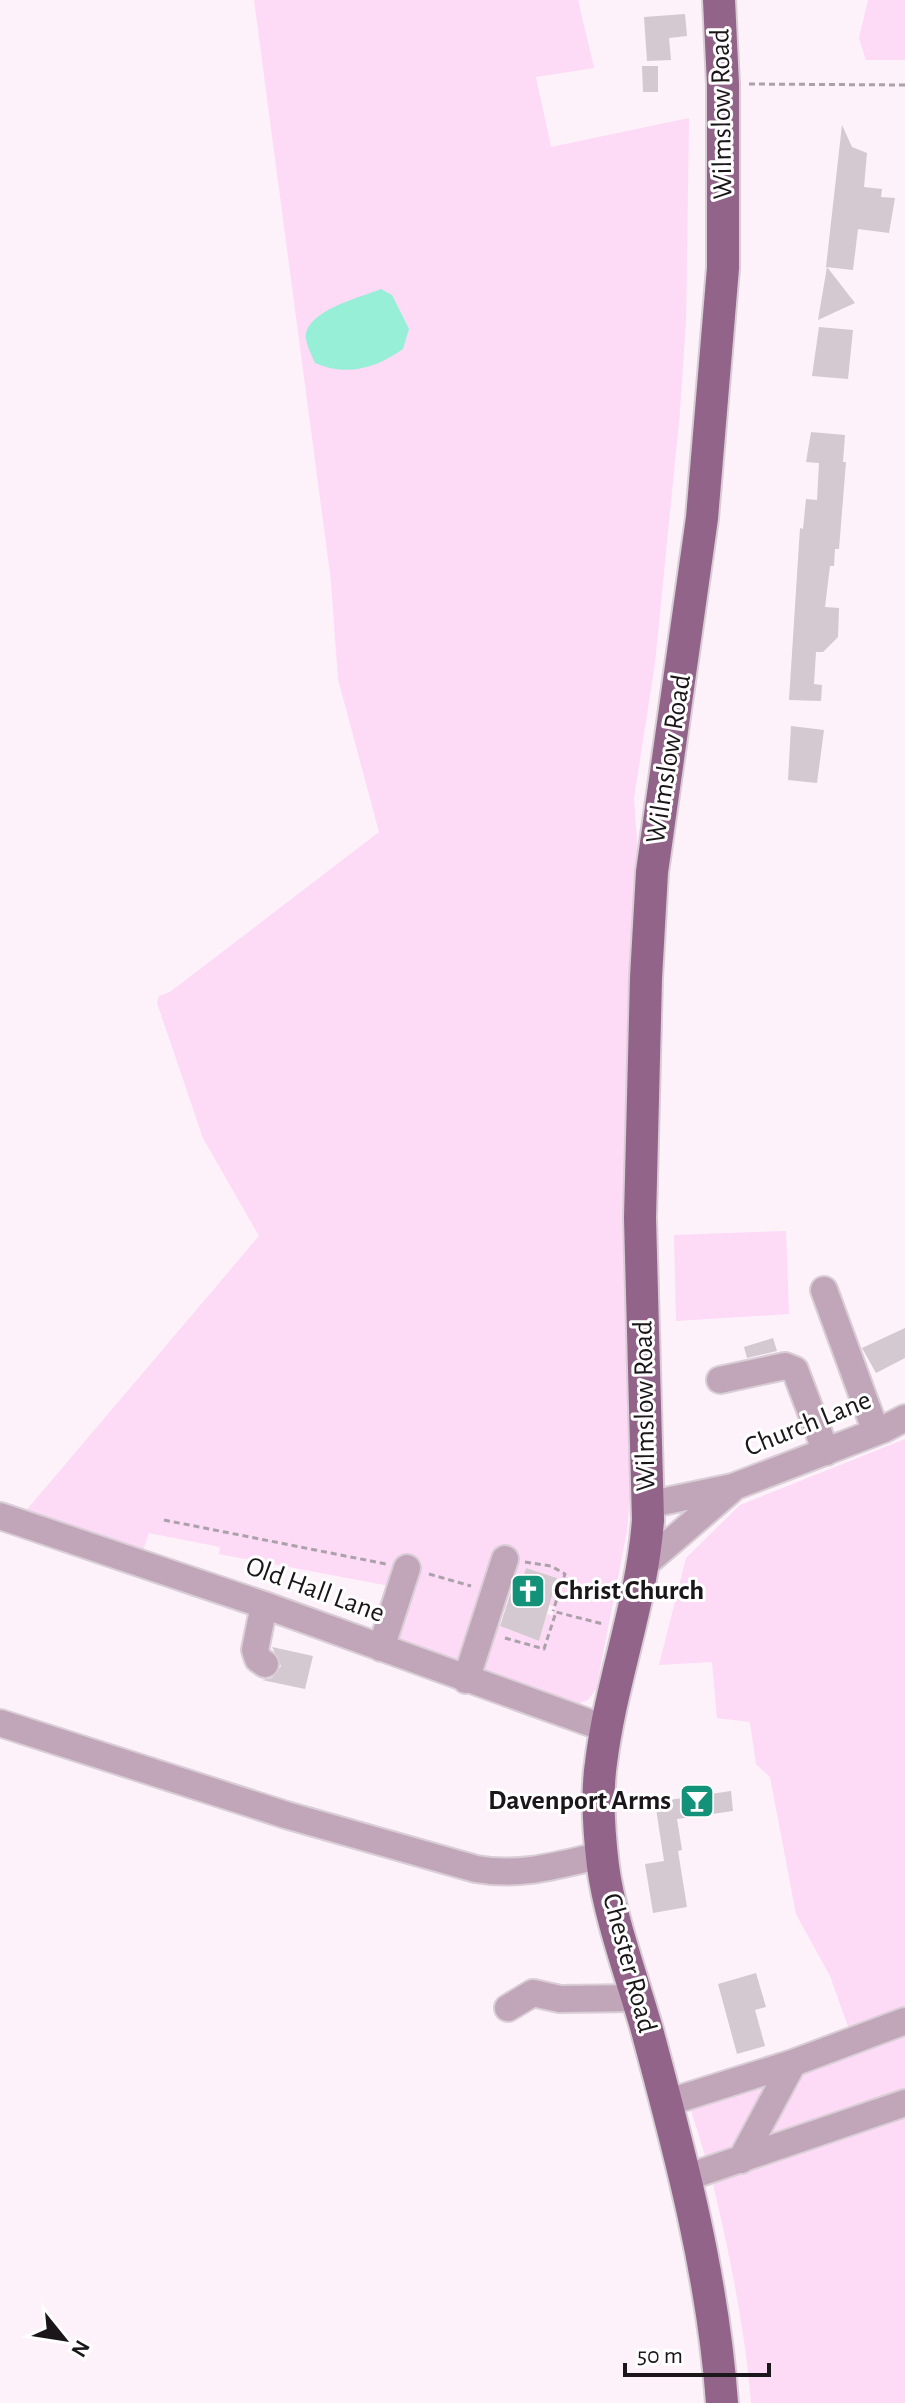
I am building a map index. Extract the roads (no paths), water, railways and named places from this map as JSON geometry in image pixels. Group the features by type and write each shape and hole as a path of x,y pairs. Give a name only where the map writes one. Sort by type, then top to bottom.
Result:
{"main road":[{"name":"Wilmslow Road","path":"648,1513 640,1218 646,978 652,872 702,518 723,268 723,84 719,0"},
{"name":"Chester Road","path":"648,1513 645,1564 601,1764 599,1804 602,1855 685,2178 717,2328 722,2403"}],"street":[{"path":"824,1290 876,1432"},
{"path":"720,1380 785,1366 795,1370 826,1452"},
{"name":"Church Lane","path":"648,1513 733,1487 905,1418"},
{"name":"Church Lane","path":"645,1564 733,1487"},
{"name":"Old Hall Lane","path":"0,1516 264,1605 596,1725 608,1725"},
{"path":"466,1680 505,1559"},
{"path":"381,1648 407,1568"},
{"path":"264,1605 255,1650 258,1659 265,1664"},
{"path":"0,1723 286,1815 476,1869 501,1874 529,1872 602,1855"},
{"path":"508,2008 533,1993 560,1999 638,1998"},
{"path":"666,2103 793,2063 905,2021"},
{"path":"741,2160 793,2063"},
{"path":"685,2178 905,2103"}],"place":[{"name":"Christ Church","path":"528,1591"},
{"name":"Davenport Arms","path":"697,1801"}]}
